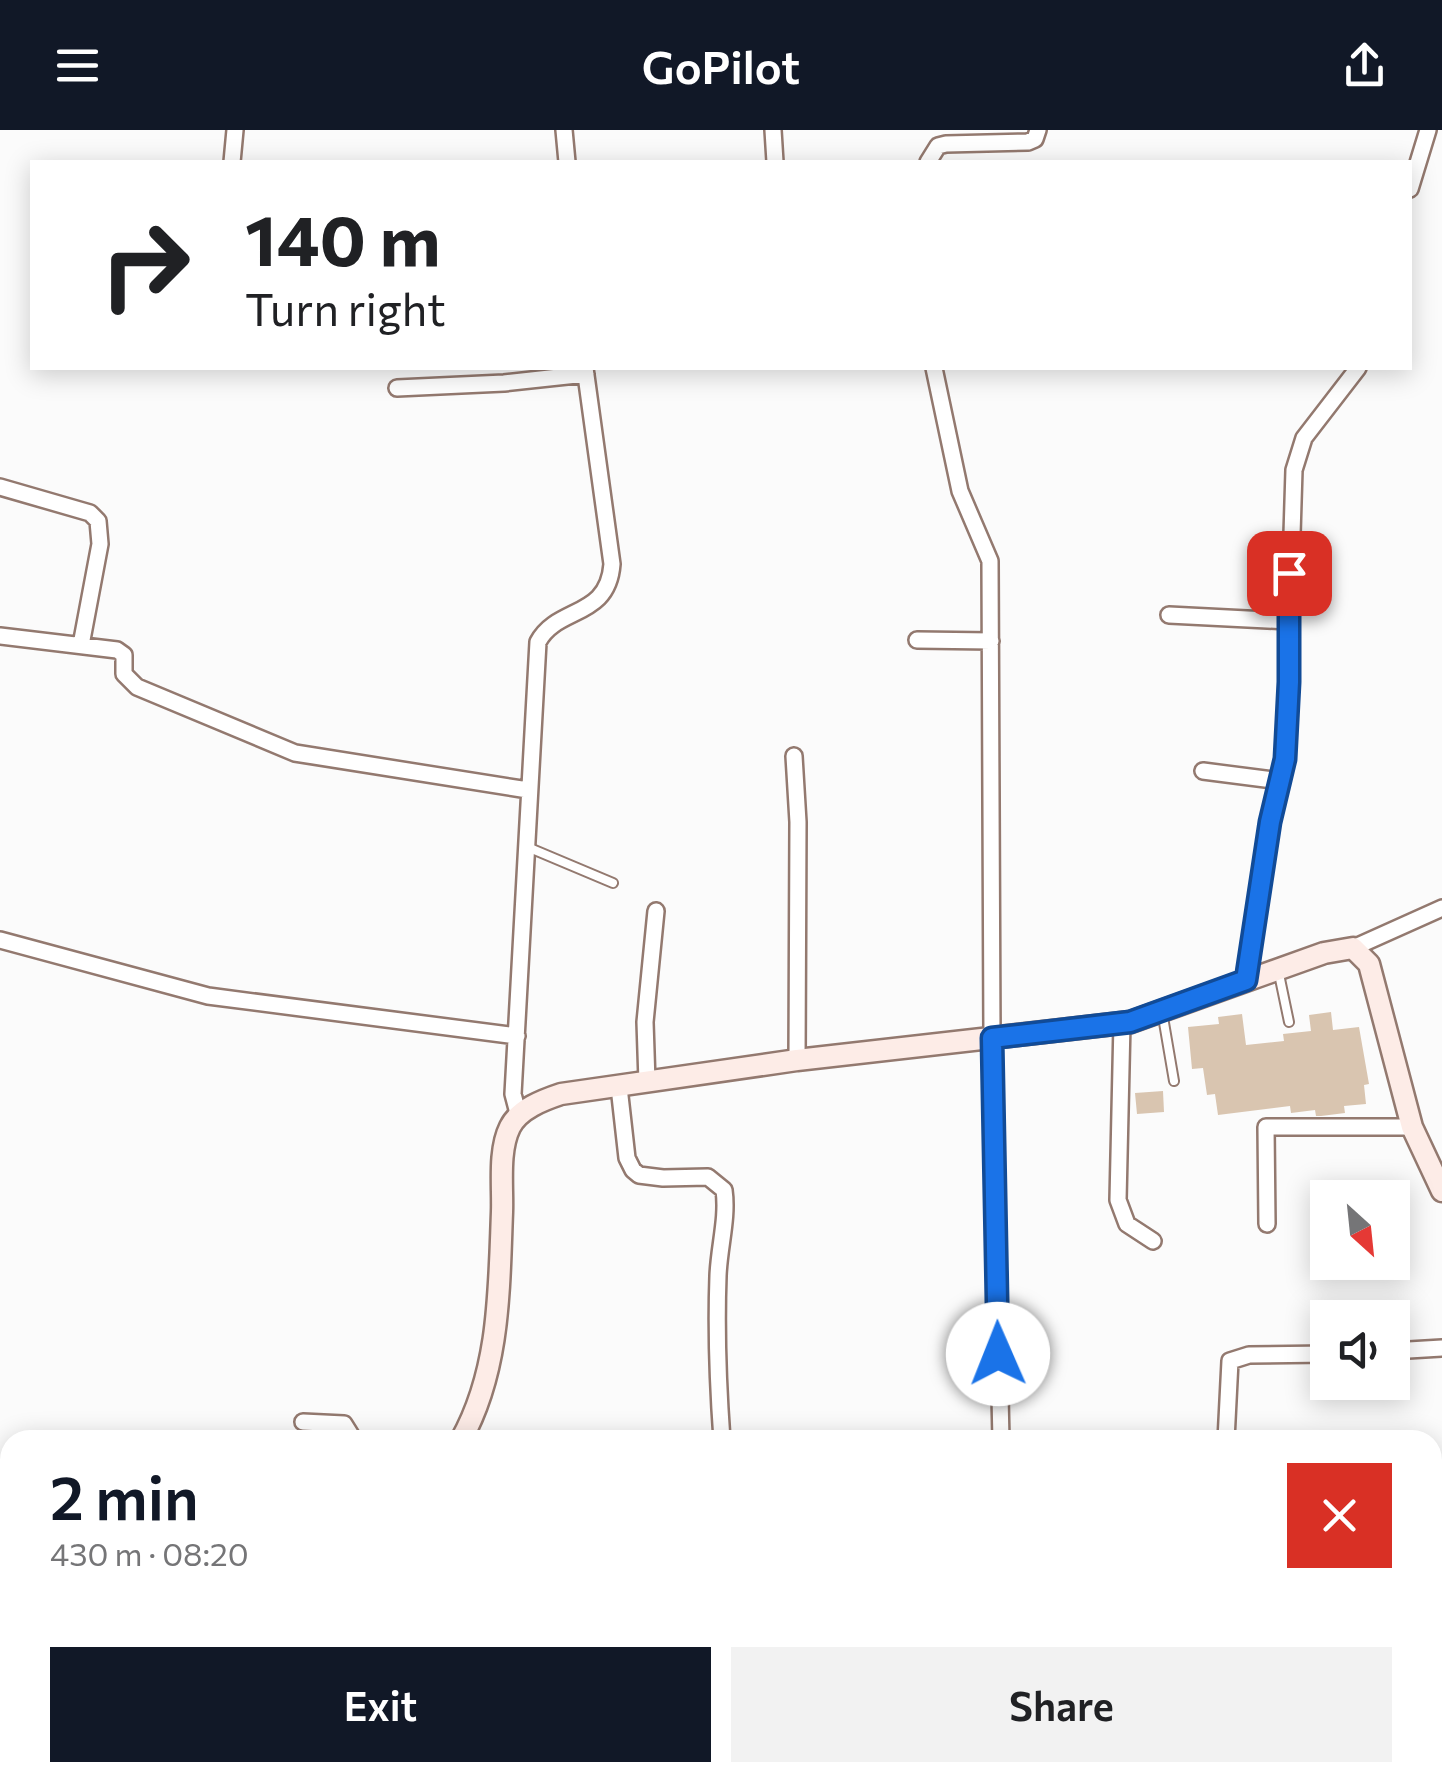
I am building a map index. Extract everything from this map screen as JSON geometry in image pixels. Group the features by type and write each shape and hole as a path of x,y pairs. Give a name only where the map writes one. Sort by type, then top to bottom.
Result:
{"street":[{"path":"232,160 235,130"},
{"path":"564,130 567,160"},
{"path":"773,130 776,160"},
{"path":"932,130 938,146"},
{"path":"938,146 1028,142 1036,139 1038,130"},
{"path":"1412,182 1428,130"},
{"path":"929,160 938,146"},
{"path":"934,370 960,491 990,561 992,1038 1001,1430"},
{"path":"1246,980 1288,730 1290,505 1298,451 1312,426 1356,370"},
{"path":"396,388 504,383 585,371 611,579 594,602 549,629 538,642 512,1094 519,1117"},
{"path":"0,488 90,513 98,521 100,544 82,644"},
{"path":"1169,615 1288,621"},
{"path":"0,636 121,652 124,674 137,687 286,751 528,790"},
{"path":"916,640 992,641"},
{"path":"794,756 798,822 797,1060"},
{"path":"1203,770 1281,780"},
{"path":"465,1430 493,1356 508,1134 519,1117 547,1098 797,1060 1122,1023 1324,953 1353,948 1442,908"},
{"path":"647,1082 645,1022 656,911"},
{"path":"0,940 208,996 516,1036"},
{"path":"1353,948 1366,958 1371,970 1412,1127 1442,1191"},
{"path":"1122,1023 1118,1200 1127,1224 1153,1240"},
{"path":"618,1087 627,1158 638,1175 708,1177 724,1190 726,1207 718,1274 717,1380 721,1430"},
{"path":"1267,1224 1266,1126 1412,1127"},
{"path":"1410,1350 1442,1348"},
{"path":"1227,1430 1230,1361 1249,1355 1310,1354"},
{"path":"303,1422 344,1424 348,1430"}],"lane":[{"path":"526,846 614,882"},
{"path":"1278,969 1290,1022"},
{"path":"1162,1011 1174,1080"}],"building":[{"path":"1331,1012 1333,1030 1359,1027 1369,1084 1364,1085 1366,1104 1344,1106 1345,1113 1321,1116 1316,1116 1315,1110 1291,1113 1290,1106 1218,1115 1215,1094 1207,1095 1203,1068 1192,1069 1188,1027 1219,1024 1218,1017 1242,1014 1246,1045 1284,1041 1283,1034 1311,1031 1309,1015"},
{"path":"1163,1091 1164,1112 1137,1114 1135,1093"}],"route":[{"path":"998,1354 992,1038 1130,1022 1246,980 1270,822 1285,759 1289,573"}]}
